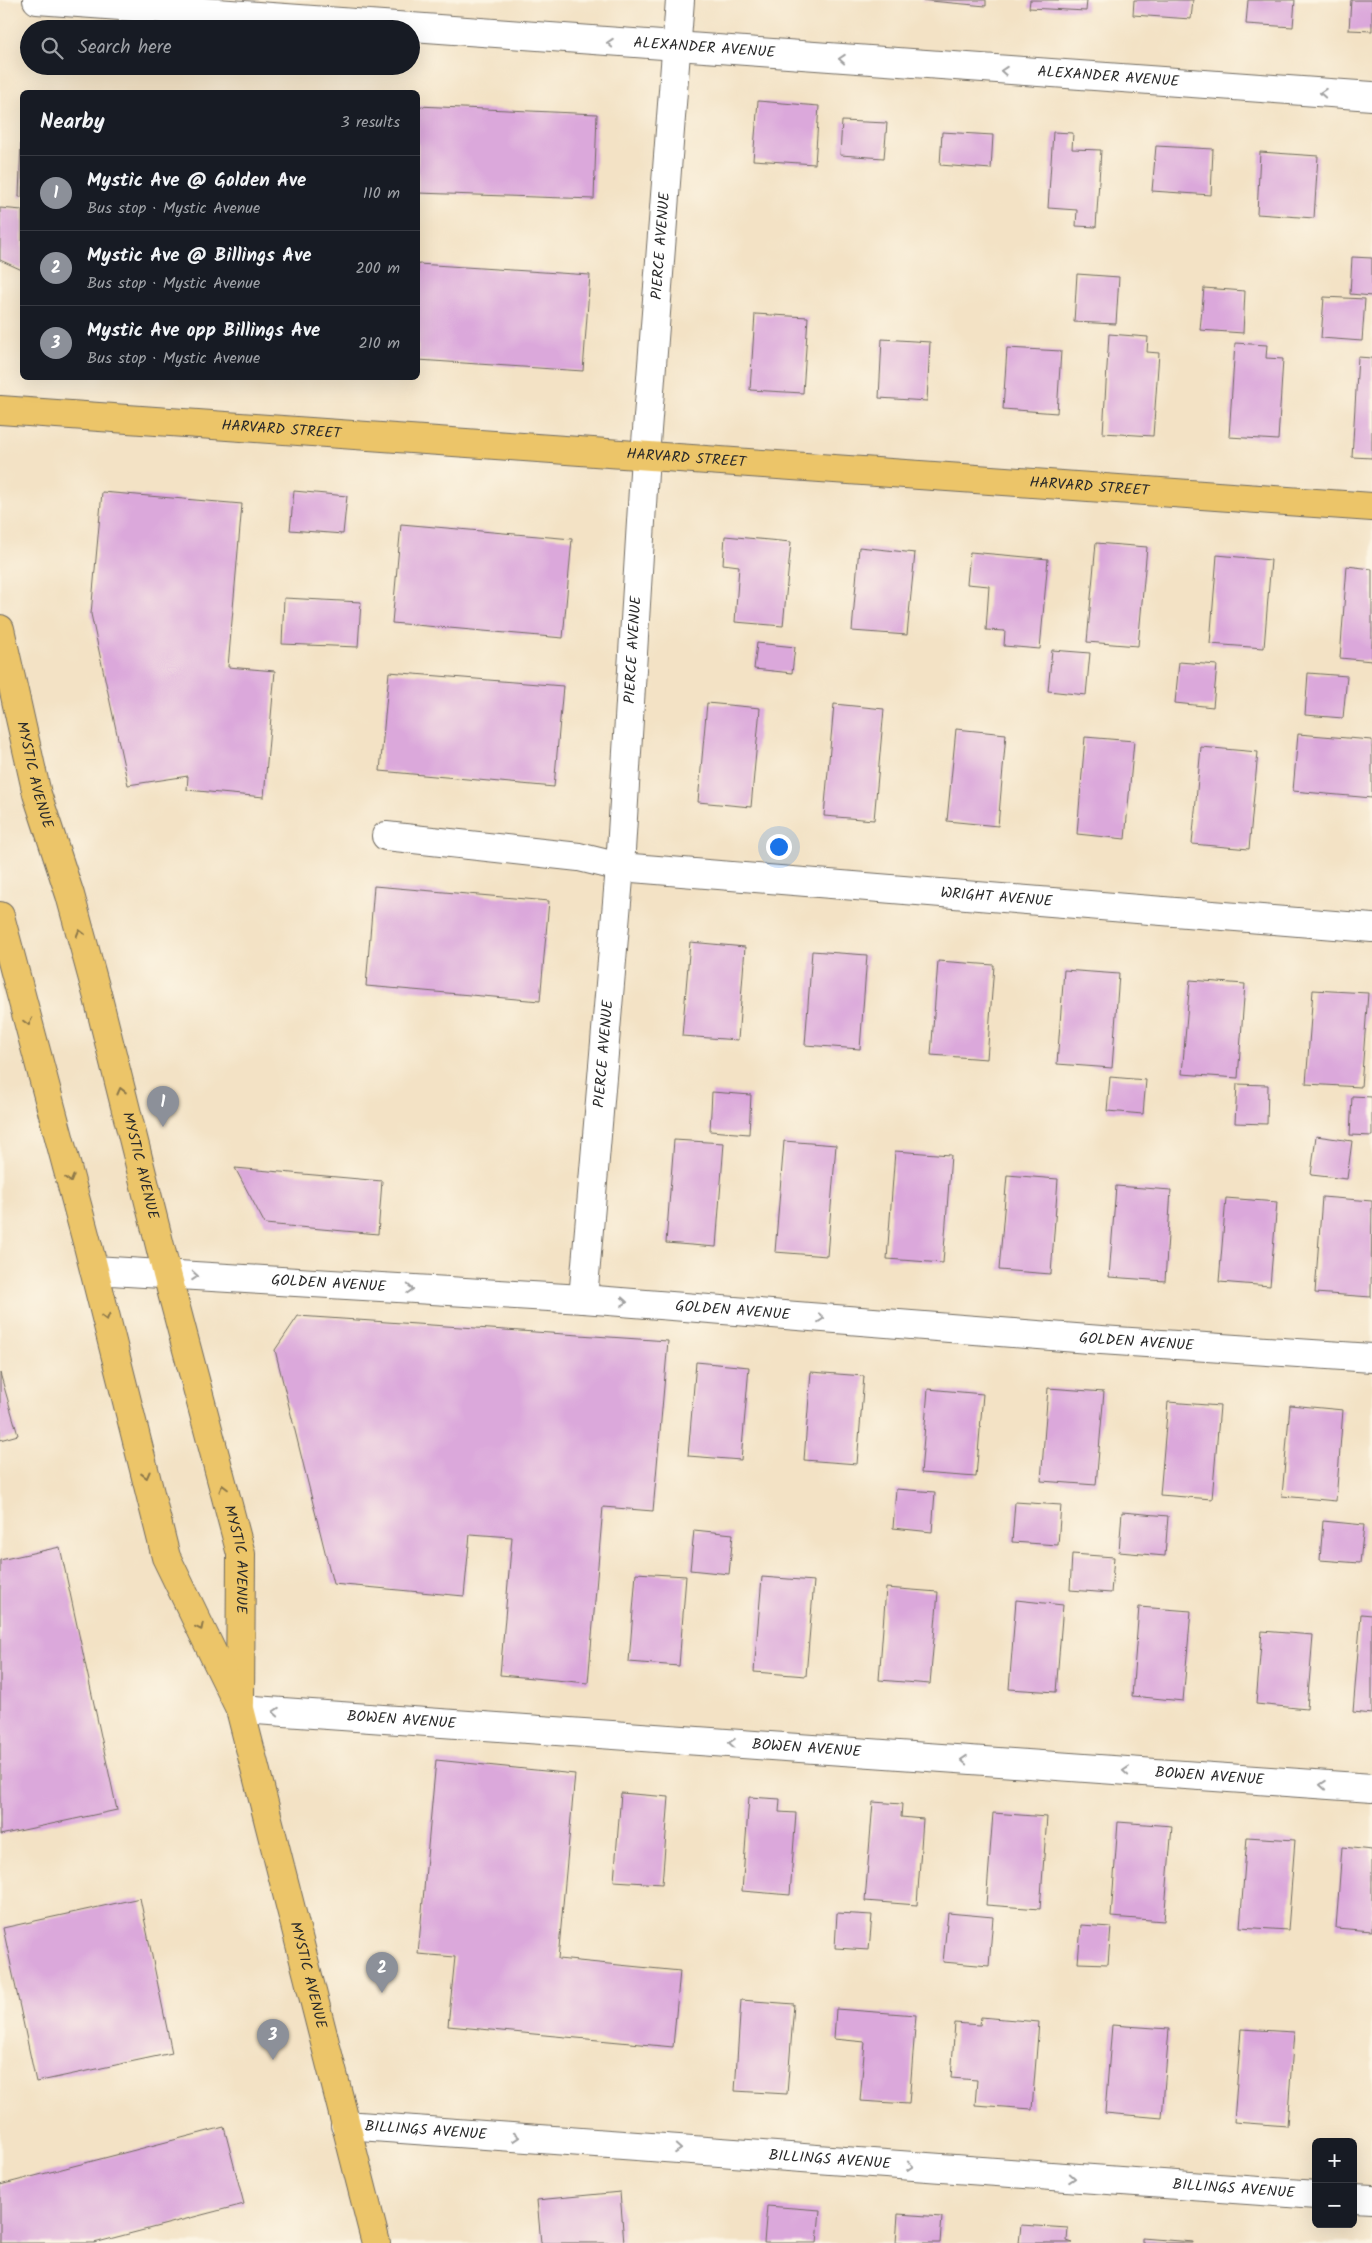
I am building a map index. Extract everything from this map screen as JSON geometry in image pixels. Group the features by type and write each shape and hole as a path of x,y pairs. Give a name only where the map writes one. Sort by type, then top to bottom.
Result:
{"main road":[{"name":"HARVARD STREET","path":"0,410 1372,508"},
{"name":"MYSTIC AVENUE","path":"0,629 37,794 70,895 97,994 240,1554 240,1709"},
{"name":"MYSTIC AVENUE","path":"0,916 94,1270 166,1557 240,1709 376,2243"}],"street":[{"name":"ALEXANDER AVENUE","path":"37,0 309,20"},
{"name":"PIERCE AVENUE","path":"583,1299 620,867 645,456 680,0"},
{"name":"ALEXANDER AVENUE","path":"420,28 1372,96"},
{"name":"WRIGHT AVENUE","path":"386,836 579,857 620,867 1372,928"},
{"name":"GOLDEN AVENUE","path":"94,1270 583,1299 1101,1340 1372,1358"},
{"name":"BOWEN AVENUE","path":"240,1709 1372,1788"},
{"name":"BILLINGS AVENUE","path":"345,2125 1312,2195"},
{"path":"1357,2198 1372,2199"}],"building":[{"path":"919,0 986,0 986,6"},
{"path":"1030,0 1087,0 1086,11 1029,8"},
{"path":"1134,0 1193,0 1191,19 1133,15"},
{"path":"1248,0 1295,0 1293,27 1246,24"},
{"path":"1351,0 1372,0 1372,31 1349,30"},
{"path":"758,101 819,106 815,164 753,160"},
{"path":"420,106 597,114 594,199 420,193"},
{"path":"842,121 887,123 884,158 840,155"},
{"path":"942,132 993,135 991,169 940,165"},
{"path":"1053,132 1073,133 1072,149 1101,150 1096,227 1076,226 1077,210 1048,208"},
{"path":"1156,146 1213,149 1211,195 1152,191"},
{"path":"1260,152 1318,156 1314,218 1257,214"},
{"path":"0,208 20,210 20,269 0,260"},
{"path":"1352,257 1372,258 1372,296 1350,294"},
{"path":"420,264 590,275 583,371 420,360"},
{"path":"1077,274 1119,277 1116,324 1074,322"},
{"path":"1204,288 1245,291 1243,333 1200,330"},
{"path":"1324,297 1365,299 1362,341 1321,338"},
{"path":"755,314 808,317 803,393 750,390"},
{"path":"1109,334 1148,337 1147,352 1159,353 1153,436 1103,433"},
{"path":"882,339 930,342 927,401 879,398"},
{"path":"1235,343 1267,345 1266,358 1283,359 1278,440 1229,437"},
{"path":"1007,348 1061,351 1057,413 1003,409"},
{"path":"1358,357 1372,358 1372,458 1352,457"},
{"path":"294,491 347,496 343,534 290,530"},
{"path":"102,492 242,504 228,667 275,671 264,797 187,790 188,776 128,785 91,614"},
{"path":"401,524 572,539 563,638 392,623"},
{"path":"725,536 791,542 783,626 735,622 739,566 723,564"},
{"path":"1096,543 1147,547 1138,646 1087,642"},
{"path":"859,547 915,553 907,635 852,631"},
{"path":"970,552 1048,559 1040,649 1004,646 1005,631 986,630 989,586 967,584"},
{"path":"1217,555 1271,560 1264,648 1210,644"},
{"path":"1347,566 1372,569 1372,661 1340,658"},
{"path":"284,598 361,602 358,647 282,644"},
{"path":"757,643 795,647 792,673 754,669"},
{"path":"1052,650 1090,653 1086,695 1048,691"},
{"path":"1179,662 1217,665 1213,707 1175,703"},
{"path":"389,672 563,686 554,787 380,771"},
{"path":"1308,673 1347,676 1343,718 1305,715"},
{"path":"707,703 760,708 751,807 698,802"},
{"path":"834,704 884,709 874,820 824,816"},
{"path":"956,729 1006,734 998,826 947,821"},
{"path":"1298,734 1372,740 1372,798 1293,791"},
{"path":"1085,737 1134,741 1125,839 1077,834"},
{"path":"1201,747 1258,752 1249,849 1192,844"},
{"path":"374,886 549,901 540,1001 366,986"},
{"path":"690,942 745,947 738,1040 682,1036"},
{"path":"812,951 867,955 860,1049 805,1045"},
{"path":"938,961 994,965 987,1059 931,1055"},
{"path":"1064,970 1119,974 1112,1068 1057,1064"},
{"path":"1190,980 1245,984 1238,1078 1182,1074"},
{"path":"1313,990 1368,993 1361,1087 1306,1084"},
{"path":"1110,1077 1146,1080 1143,1114 1107,1111"},
{"path":"1237,1084 1268,1085 1267,1124 1235,1123"},
{"path":"712,1092 751,1095 749,1134 710,1131"},
{"path":"1352,1096 1372,1097 1372,1136 1350,1135"},
{"path":"1316,1136 1352,1141 1347,1179 1311,1175"},
{"path":"674,1140 724,1143 716,1247 666,1243"},
{"path":"784,1141 836,1145 827,1256 775,1252"},
{"path":"895,1151 951,1155 943,1263 887,1259"},
{"path":"235,1168 382,1181 378,1234 265,1224"},
{"path":"1007,1175 1058,1179 1051,1274 999,1270"},
{"path":"1116,1186 1171,1190 1165,1281 1109,1277"},
{"path":"1322,1197 1372,1201 1371,1297 1315,1293"},
{"path":"1226,1198 1277,1202 1270,1286 1219,1282"},
{"path":"298,1316 668,1341 653,1511 603,1507 588,1683 500,1675 512,1537 470,1534 464,1596 333,1584 275,1350"},
{"path":"696,1362 749,1367 741,1460 688,1456"},
{"path":"811,1372 864,1376 857,1464 804,1460"},
{"path":"0,1373 18,1435 0,1440"},
{"path":"1048,1388 1104,1392 1096,1485 1041,1481"},
{"path":"928,1389 983,1394 976,1477 921,1473"},
{"path":"1168,1402 1220,1406 1212,1499 1160,1495"},
{"path":"1290,1405 1343,1410 1336,1501 1282,1496"},
{"path":"896,1489 935,1492 932,1532 893,1528"},
{"path":"1015,1502 1061,1505 1058,1545 1012,1542"},
{"path":"1122,1512 1168,1516 1165,1556 1119,1552"},
{"path":"1323,1521 1364,1525 1360,1563 1320,1560"},
{"path":"694,1530 733,1534 729,1574 690,1570"},
{"path":"60,1547 117,1810 0,1835 0,1560"},
{"path":"1072,1554 1114,1557 1111,1593 1070,1590"},
{"path":"636,1573 686,1576 679,1666 629,1662"},
{"path":"762,1577 814,1581 806,1676 754,1672"},
{"path":"886,1588 938,1592 930,1684 879,1680"},
{"path":"1016,1600 1063,1605 1056,1692 1009,1689"},
{"path":"1139,1607 1191,1611 1183,1701 1132,1696"},
{"path":"1361,1614 1372,1615 1372,1714 1353,1712"},
{"path":"1262,1631 1313,1635 1307,1709 1256,1704"},
{"path":"436,1760 575,1774 558,1959 680,1971 673,2047 448,2026 455,1957 418,1954"},
{"path":"621,1793 669,1797 662,1884 614,1881"},
{"path":"749,1797 780,1799 779,1812 796,1813 790,1895 742,1891"},
{"path":"873,1802 902,1804 901,1817 923,1819 917,1905 865,1901"},
{"path":"993,1813 1047,1817 1040,1909 986,1905"},
{"path":"1118,1822 1172,1826 1164,1921 1111,1917"},
{"path":"1247,1837 1295,1840 1288,1930 1240,1927"},
{"path":"1342,1847 1372,1850 1372,1931 1336,1928"},
{"path":"140,1898 172,2053 36,2082 3,1928"},
{"path":"837,1913 872,1915 869,1950 835,1948"},
{"path":"948,1913 993,1917 989,1966 943,1962"},
{"path":"1081,1925 1111,1927 1108,1964 1078,1963"},
{"path":"741,2000 794,2004 787,2094 735,2091"},
{"path":"836,2009 916,2015 909,2104 860,2101 865,2042 834,2039"},
{"path":"981,2017 1039,2022 1032,2109 975,2105 977,2080 951,2078 955,2023 980,2025"},
{"path":"1112,2025 1169,2029 1162,2118 1105,2113"},
{"path":"1241,2029 1294,2032 1287,2126 1234,2122"},
{"path":"224,2127 244,2204 94,2243 0,2243 0,2185"},
{"path":"620,2192 624,2243 541,2243 537,2200"},
{"path":"767,2206 820,2210 817,2243 764,2243"},
{"path":"898,2214 942,2217 940,2243 896,2243"},
{"path":"1021,2225 1068,2228 1067,2241 1073,2243 1019,2243"},
{"path":"1142,2238 1193,2242 1193,2243 1142,2243"}],"place":[{"name":"Mystic Ave @ Golden Ave","path":"163,1127"},
{"name":"Mystic Ave @ Billings Ave","path":"382,1993"},
{"name":"Mystic Ave opp Billings Ave","path":"273,2060"}]}
